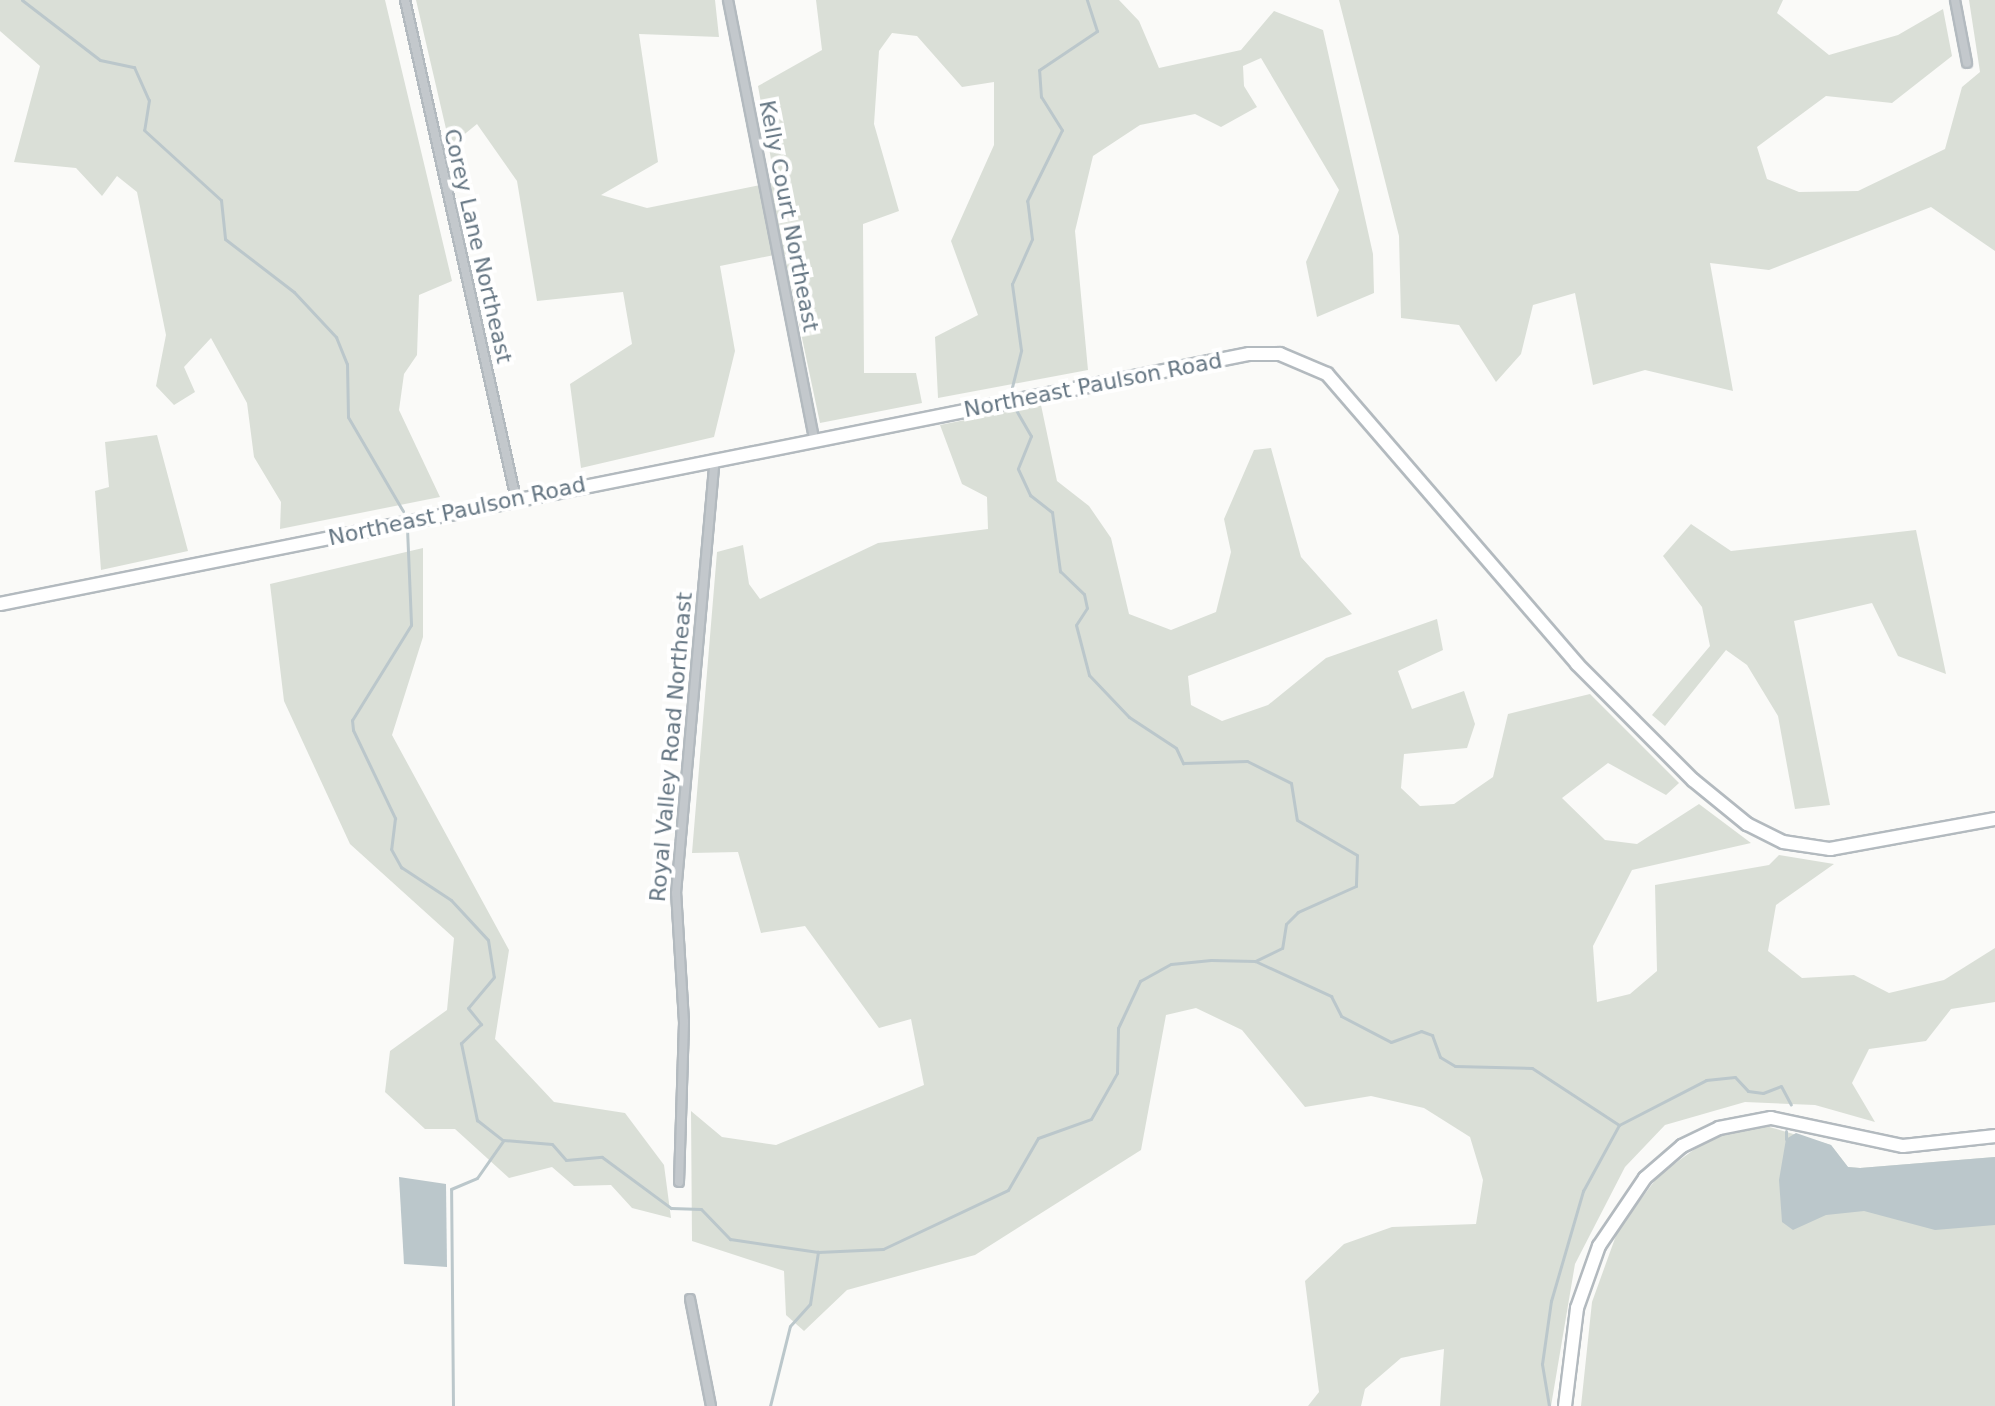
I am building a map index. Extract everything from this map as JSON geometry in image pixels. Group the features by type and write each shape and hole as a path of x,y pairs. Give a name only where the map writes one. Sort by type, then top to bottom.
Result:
{"street":[{"name":"Corey Lane Northeast","path":"405,0 516,499"},
{"name":"Kelly Court Northeast","path":"728,0 814,440"},
{"path":"1955,0 1967,63"},
{"name":"Northeast Paulson Road","path":"0,604 1249,354 1291,356 1327,374 1577,664 1674,763 1747,824 1783,842 1830,849 1995,819"},
{"name":"Royal Valley Road Northeast","path":"679,1182 684,1022 676,893 715,459"},
{"path":"1565,1406 1575,1316 1599,1246 1645,1178 1682,1146 1732,1123 1771,1118 1903,1146 1995,1136"},
{"path":"690,1299 711,1406"}],"shaded area":[{"path":"0,0 385,0 452,281 419,295 417,355 404,374 399,410 440,497 280,529 281,502 254,457 247,403 211,338 184,367 195,392 174,405 156,386 166,335 137,192 117,176 102,196 76,168 14,162 40,66 0,31"},
{"path":"416,0 715,0 719,37 639,34 658,162 601,195 647,208 775,182 758,86 822,50 816,0 1119,0 1139,21 1159,68 1241,50 1274,11 1323,30 1373,254 1374,293 1317,317 1306,262 1339,190 1261,58 1243,66 1244,86 1257,107 1221,127 1195,114 1140,125 1093,156 1075,231 1088,370 938,398 935,337 978,315 951,241 994,145 994,82 962,87 917,36 892,33 879,51 874,124 899,211 863,224 864,373 916,373 922,403 820,423 784,253 720,266 735,351 714,437 581,468 570,384 632,344 623,292 537,301 517,181 477,124 450,146"},
{"path":"1339,0 1783,0 1777,13 1829,55 1898,35 1943,9 1952,56 1892,103 1826,96 1757,147 1767,179 1799,192 1858,191 1945,149 1962,87 1980,72 1969,0 1995,0 1995,251 1931,207 1769,270 1710,263 1733,391 1645,370 1593,385 1575,293 1533,305 1521,354 1496,382 1459,325 1401,318 1399,236"},
{"path":"1041,405 1057,481 1089,506 1111,538 1129,614 1171,630 1216,612 1231,552 1224,519 1254,450 1271,448 1301,557 1352,614 1188,676 1191,705 1222,721 1268,705 1326,658 1437,619 1443,650 1398,671 1412,709 1464,691 1475,724 1467,748 1404,754 1401,788 1420,806 1454,804 1493,777 1508,714 1590,694 1679,783 1666,795 1608,763 1562,798 1605,840 1637,844 1699,804 1751,843 1632,870 1593,946 1597,1002 1630,994 1657,971 1655,885 1769,865 1779,855 1834,864 1776,905 1768,951 1802,978 1854,975 1889,993 1944,980 1995,948 1995,1002 1951,1009 1926,1041 1869,1049 1852,1083 1875,1122 1815,1105 1745,1102 1665,1125 1625,1167 1575,1264 1551,1406 1440,1406 1444,1349 1401,1358 1365,1389 1361,1406 1308,1406 1319,1392 1305,1281 1344,1244 1392,1227 1476,1224 1483,1180 1470,1137 1424,1108 1371,1096 1305,1107 1242,1030 1196,1008 1166,1015 1141,1150 975,1255 847,1290 804,1331 786,1315 784,1271 692,1241 691,1111 722,1137 776,1145 924,1085 911,1019 879,1028 805,926 761,933 738,852 692,853 717,552 743,545 749,584 760,599 878,543 988,529 987,497 962,484 940,425"},
{"path":"157,435 188,551 101,570 95,491 109,487 105,442"},
{"path":"1691,524 1731,551 1916,530 1946,674 1898,656 1872,603 1794,621 1830,805 1795,809 1778,716 1747,665 1726,650 1665,726 1652,715 1710,646 1702,607 1663,556"},
{"path":"423,548 423,637 392,735 509,950 495,1039 554,1102 625,1113 664,1165 671,1218 632,1208 611,1185 574,1186 552,1167 509,1178 455,1129 425,1129 385,1092 390,1051 447,1010 454,938 350,844 284,701 270,584"},
{"path":"1766,1126 1831,1145 1848,1167 1995,1157 1995,1406 1581,1406 1592,1302 1618,1230 1659,1175 1717,1133"},
{"path":"1796,1133 1831,1145 1848,1167 1995,1157 1995,1225 1935,1230 1864,1211 1826,1215 1793,1230 1782,1222 1779,1180 1786,1139"},
{"path":"399,1177 446,1184 447,1267 404,1264"}],"waterway":[{"path":"22,0 100,60 134,67 149,100 144,130 221,200 225,239 294,292 336,337 347,364 348,417 403,511"},
{"path":"1012,387 1021,350 1012,284 1032,239 1027,201 1062,130 1041,97 1039,70 1097,31 1087,0"},
{"path":"1016,410 1031,436 1018,469 1030,495 1052,512 1060,571 1084,594 1087,608 1076,625 1089,675 1129,717 1176,748 1183,763 1247,761 1291,783 1297,820 1357,855 1356,886 1298,912 1286,924 1282,948 1255,961"},
{"path":"407,528 411,625 352,720 353,730 395,818 391,849 401,867 451,900 488,940 494,977 468,1008 481,1024 461,1043 477,1120 503,1140 552,1144 566,1160 602,1157 671,1208 701,1209 730,1239 818,1252 883,1249 1008,1190 1038,1138 1091,1119 1117,1073 1118,1028 1140,981 1171,964 1211,960 1255,961 1331,996 1341,1016 1391,1042 1421,1031 1432,1035 1440,1057 1455,1066 1532,1068 1619,1125"},
{"path":"1619,1125 1706,1080 1735,1077 1748,1091 1763,1093 1781,1086 1791,1105"},
{"path":"1549,1406 1542,1364 1551,1301 1583,1191 1619,1125"},
{"path":"1786,1131 1786,1139"},
{"path":"453,1406 451,1189 477,1178 503,1141"},
{"path":"770,1406 790,1326 810,1304 818,1252"}]}
